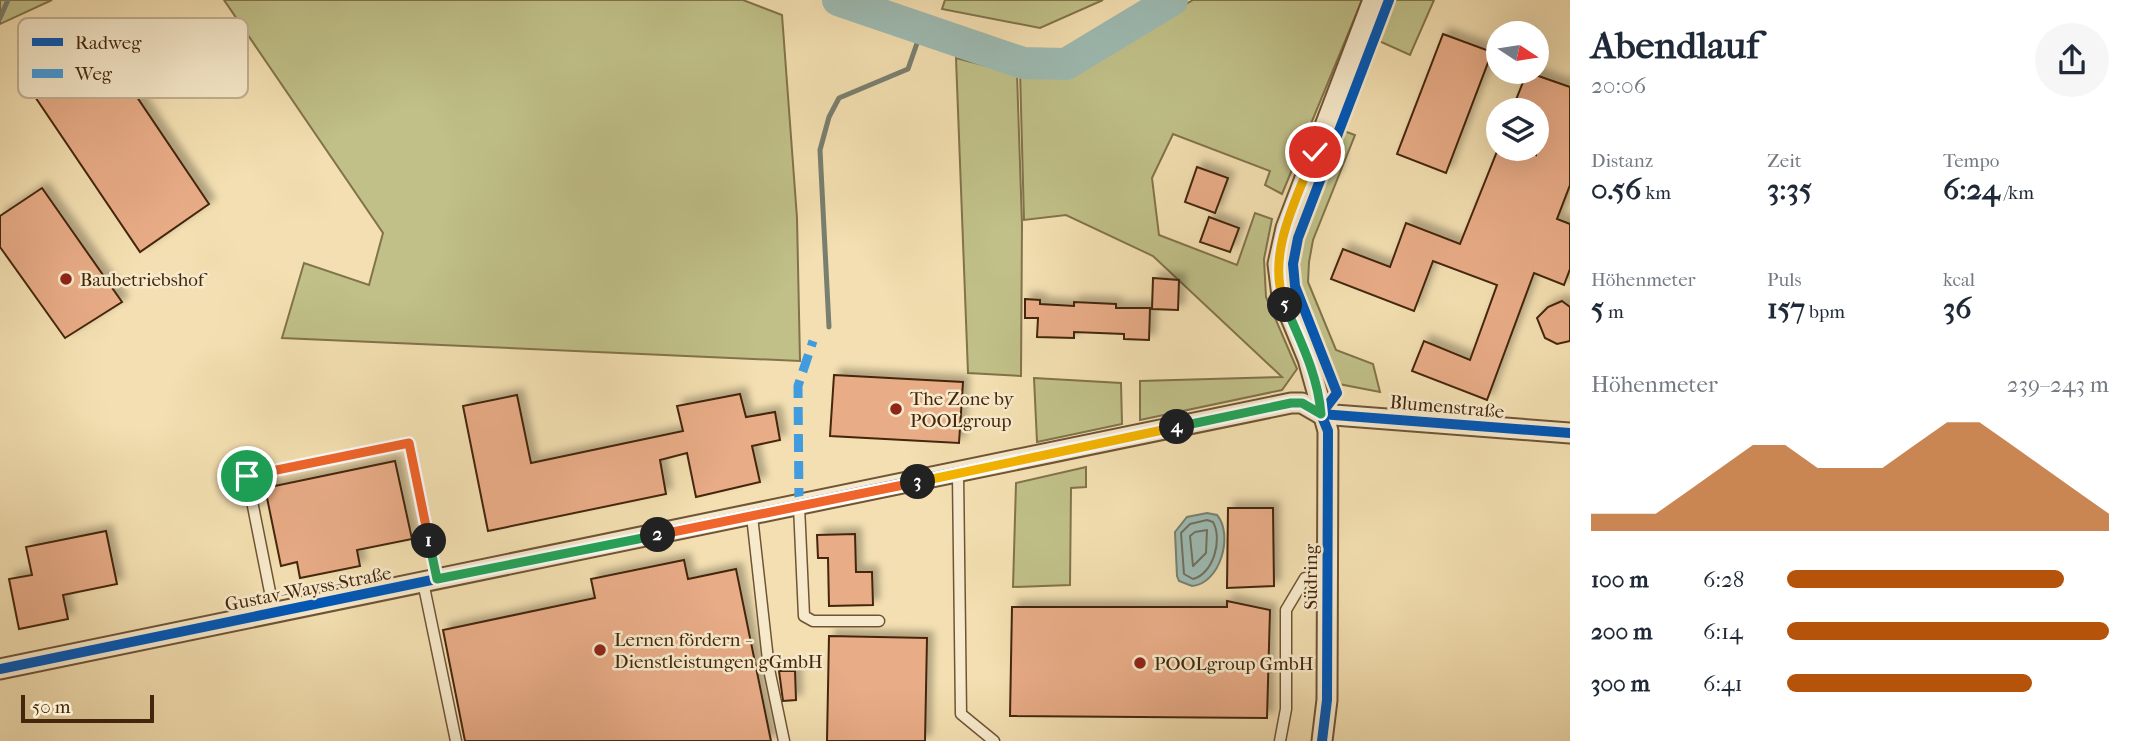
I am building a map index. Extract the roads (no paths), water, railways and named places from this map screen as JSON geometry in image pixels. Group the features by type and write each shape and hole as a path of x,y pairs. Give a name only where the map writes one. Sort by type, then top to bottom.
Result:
{"street":[{"name":"Südring","path":"1322,741 1327,700 1328,431 1321,414 1320,395 1308,359 1282,296 1278,264 1286,228 1373,0"},
{"name":"Gustav-Wayss-Straße","path":"0,670 1291,403 1302,403 1321,414"},
{"name":"Blumenstraße","path":"1321,414 1570,433"}],"lane":[{"path":"274,612 247,476 409,443 456,741"},
{"path":"958,474 961,714 994,741"},
{"path":"799,506 804,615 813,621 879,621"},
{"path":"752,516 769,669 784,741"},
{"path":"1280,741 1286,709 1286,610 1306,578"}],"water":[{"path":"1207,513 1217,515 1222,524 1224,546 1217,568 1210,577 1192,586 1179,581 1177,576 1175,532 1187,517"}],"waterway":[{"path":"0,18 8,0"},
{"path":"838,0 1023,63 1066,64 1172,0"},
{"path":"829,327 820,150 829,117 839,98 908,69 922,29"}],"place":[{"name":"Baubetriebshof","path":"66,279"},
{"name":"The Zone by POOLgroup","path":"896,409"},
{"name":"Lernen fördern - Dienstleistungen gGmbH","path":"600,650"},
{"name":"POOLgroup GmbH","path":"1140,663"}]}
